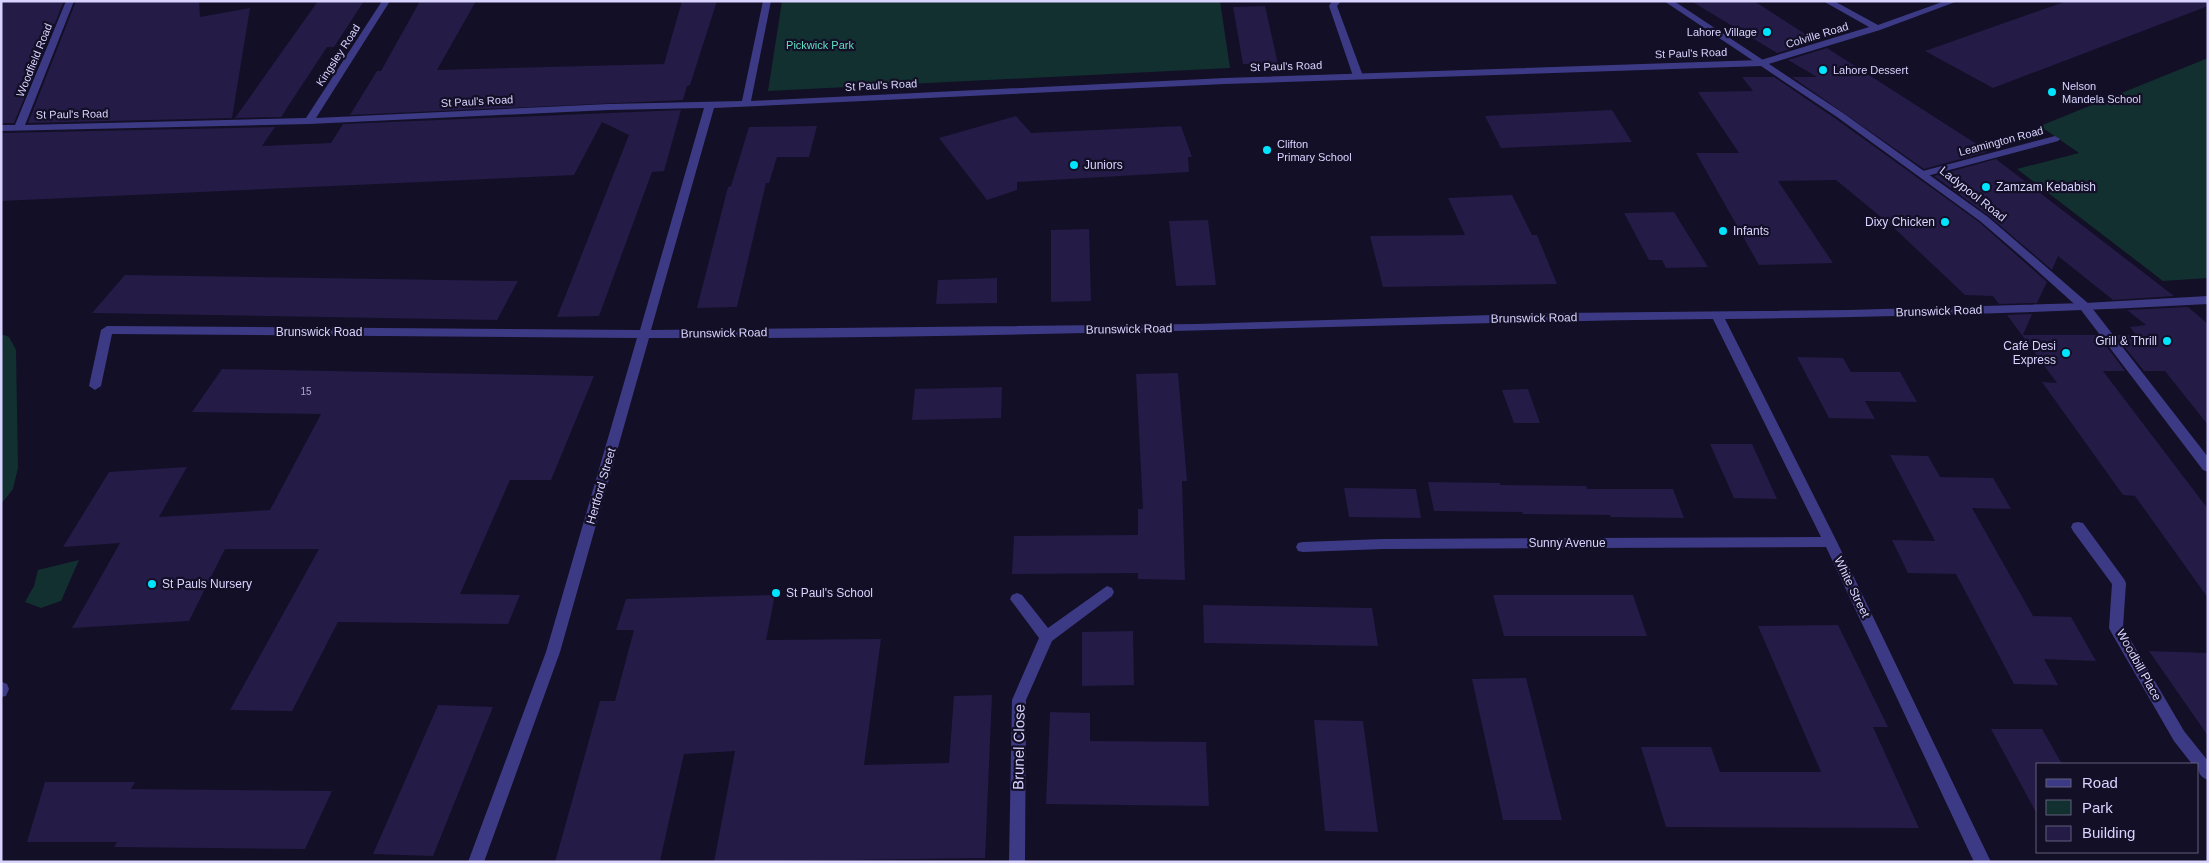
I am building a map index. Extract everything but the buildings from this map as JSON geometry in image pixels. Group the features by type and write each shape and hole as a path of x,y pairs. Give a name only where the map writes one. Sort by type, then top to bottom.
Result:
{"street":[{"name":"Woodfield Road","path":"19,128 70,1"},
{"name":"Kingsley Road","path":"309,121 386,1"},
{"path":"746,104 767,1"},
{"path":"1338,1 1333,6 1358,76"},
{"name":"Ladypool Road","path":"1668,1 1923,174 1984,219 2085,308 2208,467"},
{"name":"Colville Road","path":"1827,1 1878,28"},
{"name":"Colville Road","path":"1762,63 1878,28 1954,1"},
{"name":"St Paul's Road","path":"1,128 309,121 609,107 710,106 1225,81 1762,63"},
{"name":"Hertford Street","path":"476,862 553,652 710,106"},
{"name":"Leamington Road","path":"1923,174 2055,140"},
{"name":"Brunswick Road","path":"95,386 106,330 645,334 1197,328 1560,317 2085,308 2208,300"},
{"name":"White Street","path":"1717,315 1830,542 1983,862"},
{"name":"Woodbill Place","path":"2078,526 2119,583 2116,628 2179,736 2208,773"},
{"name":"Sunny Avenue","path":"1303,547 1383,544 1830,542"},
{"name":"Brunel Close","path":"1017,862 1019,700 1047,637 1107,592"},
{"path":"1017,599 1047,637"}],"green space":[{"name":"Pickwick Park","path":"782,1 1220,1 1230,68 768,91"},
{"path":"2208,58 2208,278 2163,281 2017,169 2079,153 2040,126"},
{"path":"1,334 9,337 16,350 18,468 13,489 1,504"},
{"path":"79,560 61,601 41,608 25,602 34,586 38,570"}],"place":[{"name":"Lahore Village","path":"1767,32"},
{"name":"Lahore Dessert","path":"1823,70"},
{"name":"Nelson Mandela School","path":"2052,92"},
{"name":"Clifton Primary School","path":"1267,150"},
{"name":"Juniors","path":"1074,165"},
{"name":"Zamzam Kebabish","path":"1986,187"},
{"name":"Dixy Chicken","path":"1945,222"},
{"name":"Infants","path":"1723,231"},
{"name":"Grill & Thrill","path":"2167,341"},
{"name":"Café Desi Express","path":"2066,353"},
{"name":"St Pauls Nursery","path":"152,584"},
{"name":"St Paul's School","path":"776,593"}]}
